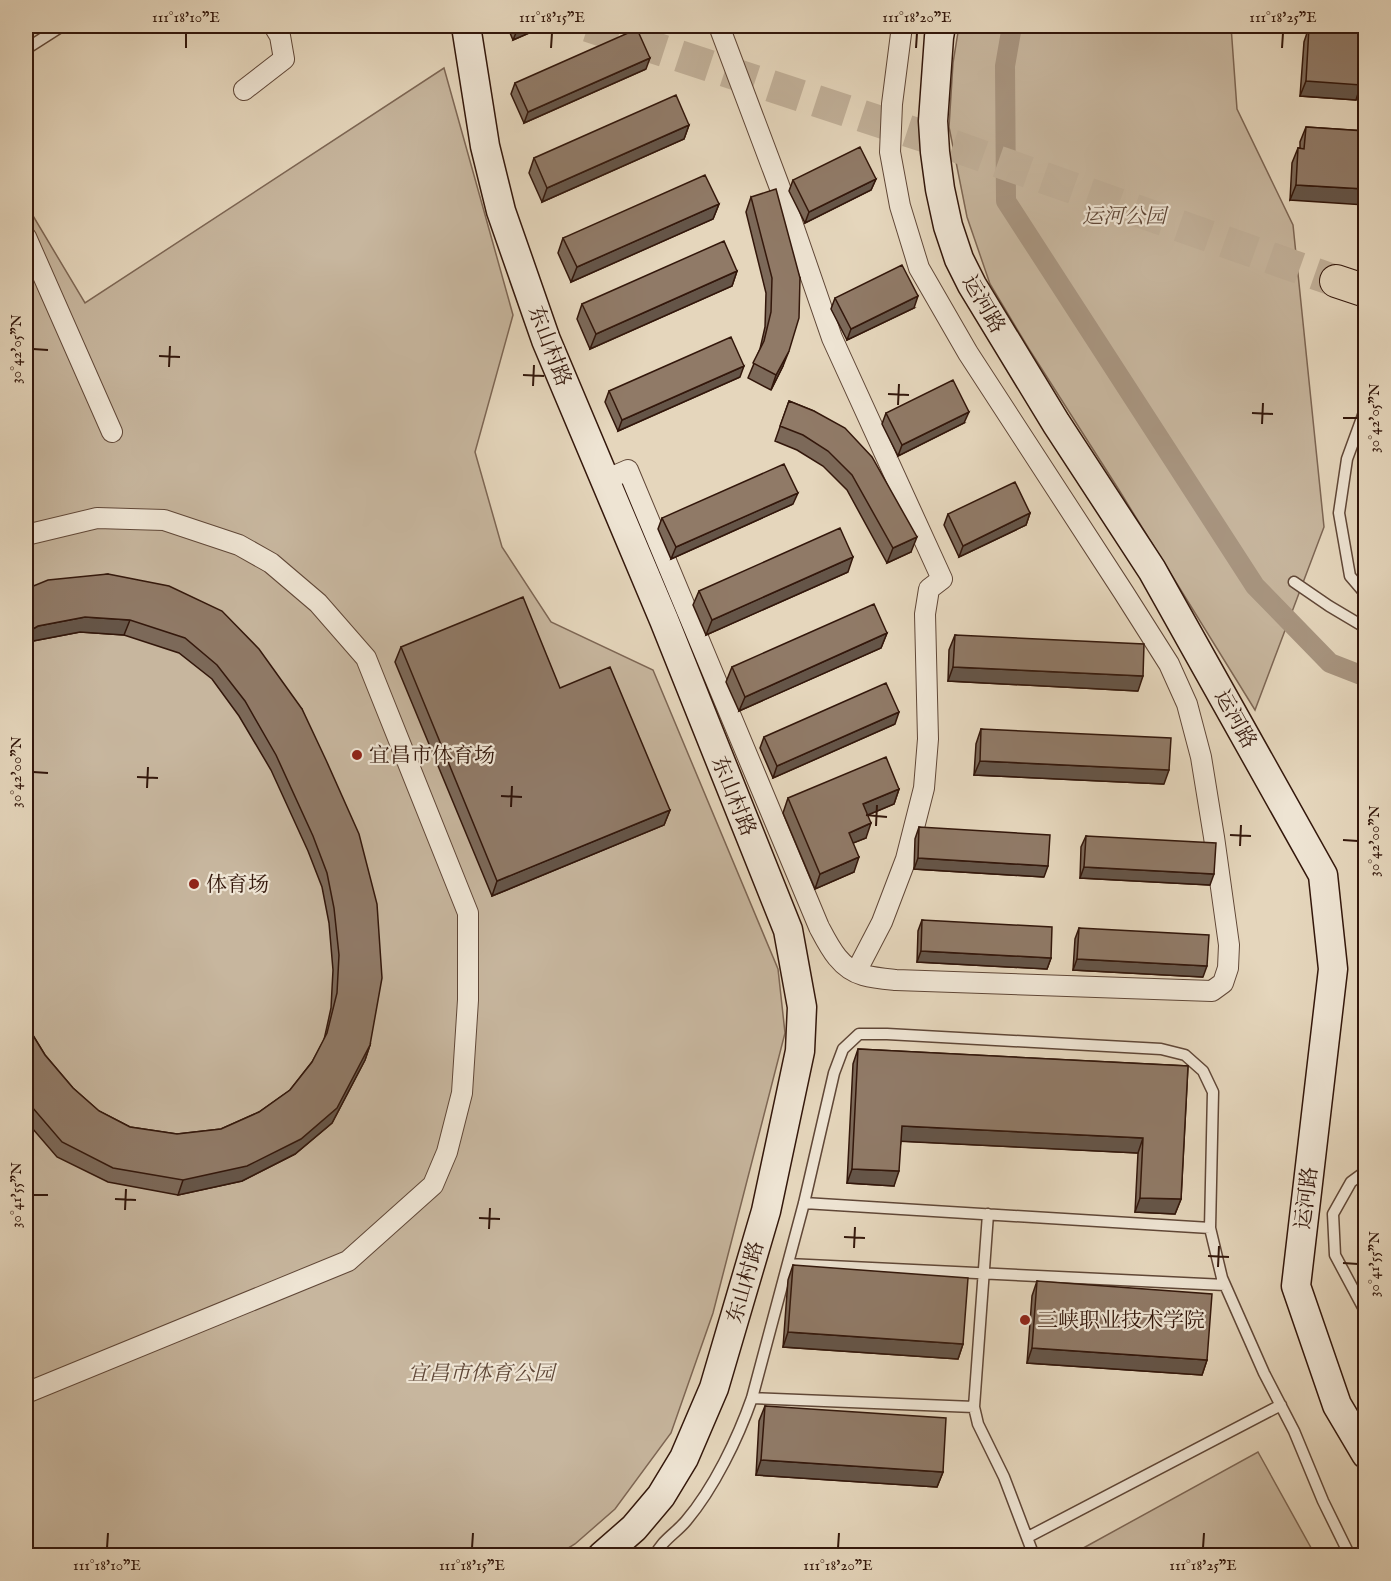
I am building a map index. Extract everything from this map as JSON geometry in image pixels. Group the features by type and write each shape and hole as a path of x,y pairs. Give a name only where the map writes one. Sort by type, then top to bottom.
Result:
{"main road":[{"path":"1336,281 1365,291"}],"street":[{"path":"243,90 284,59 280,36 274,26"},
{"name":"东山村路","path":"466,26 486,146 501,211 546,340 664,620 788,930 802,1007 800,1051 766,1211 714,1388 684,1458 661,1496 633,1528 602,1556"},
{"path":"719,26 783,195 832,338 942,579 929,590 925,614 928,739 924,788 906,859 882,922 856,972"},
{"path":"604,480 628,470 819,927 829,946 842,963 861,975 896,980 1212,991 1223,983 1228,968 1229,945 1201,757 1187,704 1169,664 968,353 919,268 900,206 890,152 892,104 902,26"},
{"name":"运河路","path":"941,26 933,121 935,152 946,217 959,259 972,285 1056,423 1152,570 1323,875 1333,969 1296,1286 1337,1405 1365,1454"},
{"path":"26,237 112,432"},
{"path":"26,535 97,519 164,520 239,544 271,563 318,603 366,658 468,913 468,1000 462,1093 447,1152 433,1185 348,1261 26,1393"}],"lane":[{"path":"26,49 62,26"},
{"path":"1365,407 1347,459 1339,513 1350,576 1365,591"},
{"path":"1294,582 1365,628"},
{"path":"655,1556 658,1549 686,1521 711,1486 744,1420 752,1398 804,1203 834,1072 843,1049 859,1034 1161,1048 1185,1055 1203,1071 1213,1092 1210,1228 1222,1278 1264,1373 1294,1431 1323,1502 1350,1556"},
{"path":"1365,1171 1352,1182 1333,1214 1335,1255 1365,1313"},
{"path":"804,1203 1210,1228"},
{"path":"988,1214 974,1407 978,1424 1004,1477 1034,1556"},
{"path":"788,1264 1225,1285"},
{"path":"752,1398 974,1407"},
{"path":"1028,1537 1281,1405"}],"green space":[{"name":"运河公园","path":"959,26 1231,26 1237,109 1293,225 1324,527 1255,710 990,284 967,217 949,127 953,63"},
{"name":"宜昌市体育场","path":"444,68 513,315 475,452 502,547 551,622 653,670 778,969 785,1033 713,1313 671,1433 615,1509 575,1544 557,1555 26,1555 26,204 85,303"},
{"path":"1258,1452 1315,1555 1079,1555 1076,1552"}],"building":[{"path":"1353,26 1365,26 1365,72 1362,72 1361,85 1306,81 1309,27 1353,30"},
{"path":"637,29 650,58 528,112 515,83"},
{"path":"676,95 689,125 547,188 534,158"},
{"path":"1306,127 1365,131 1365,189 1296,185 1298,148 1304,149"},
{"path":"860,147 876,179 809,212 793,180"},
{"path":"705,175 719,204 577,267 563,238"},
{"path":"776,189 800,278 799,318 789,351 776,375 753,363 764,341 771,312 772,278 751,197"},
{"path":"724,241 737,271 596,334 582,304"},
{"path":"902,265 918,296 851,329 835,298"},
{"path":"731,337 744,366 622,420 609,391"},
{"path":"953,380 969,412 902,445 886,413"},
{"path":"789,401 814,411 845,428 872,457 917,537 893,548 852,475 828,451 803,435 780,426"},
{"path":"784,464 798,493 676,547 662,518"},
{"path":"1015,482 1030,513 963,546 948,514"},
{"path":"840,528 853,557 712,620 699,591"},
{"path":"108,574 169,586 222,611 259,649 302,709 326,760 359,834 377,904 382,978 370,1045 337,1108 301,1139 247,1166 183,1180 113,1168 62,1142 26,1100 26,1024 45,1055 73,1088 99,1111 130,1127 177,1134 221,1129 259,1112 290,1090 312,1062 327,1033 337,993 339,955 334,908 327,873 313,836 276,755 245,701 217,665 185,638 130,620 85,617 38,626 26,633 26,589 48,580"},
{"path":"523,597 560,688 610,667 670,810 497,881 401,647"},
{"path":"874,604 887,633 745,697 732,667"},
{"path":"955,635 1144,644 1143,676 953,667"},
{"path":"886,683 899,712 777,766 764,737"},
{"path":"981,729 1171,738 1169,770 980,761"},
{"path":"886,757 899,789 863,804 871,823 849,833 859,857 820,874 788,798"},
{"path":"919,827 1050,835 1048,866 918,858"},
{"path":"1086,836 1216,843 1214,874 1084,867"},
{"path":"922,920 1052,927 1051,958 921,951"},
{"path":"1079,928 1209,935 1207,966 1077,959"},
{"path":"858,1049 1188,1066 1181,1199 1140,1198 1143,1138 902,1126 899,1171 852,1169"},
{"path":"793,1265 968,1278 963,1344 788,1332"},
{"path":"1037,1281 1212,1294 1207,1360 1032,1348"},
{"path":"765,1406 946,1418 943,1472 761,1460"}],"waterway":[{"path":"1012,26 1005,66 1006,201 1255,586 1330,663 1366,677"}],"tunnel":[{"path":"588,26 957,147 1336,281"}],"place":[{"name":"宜昌市体育场","path":"357,755"},
{"name":"体育场","path":"194,884"},
{"name":"三峡职业技术学院","path":"1025,1320"}],"park label":[{"name":"宜昌市体育公园","path":"481,1373"}]}
